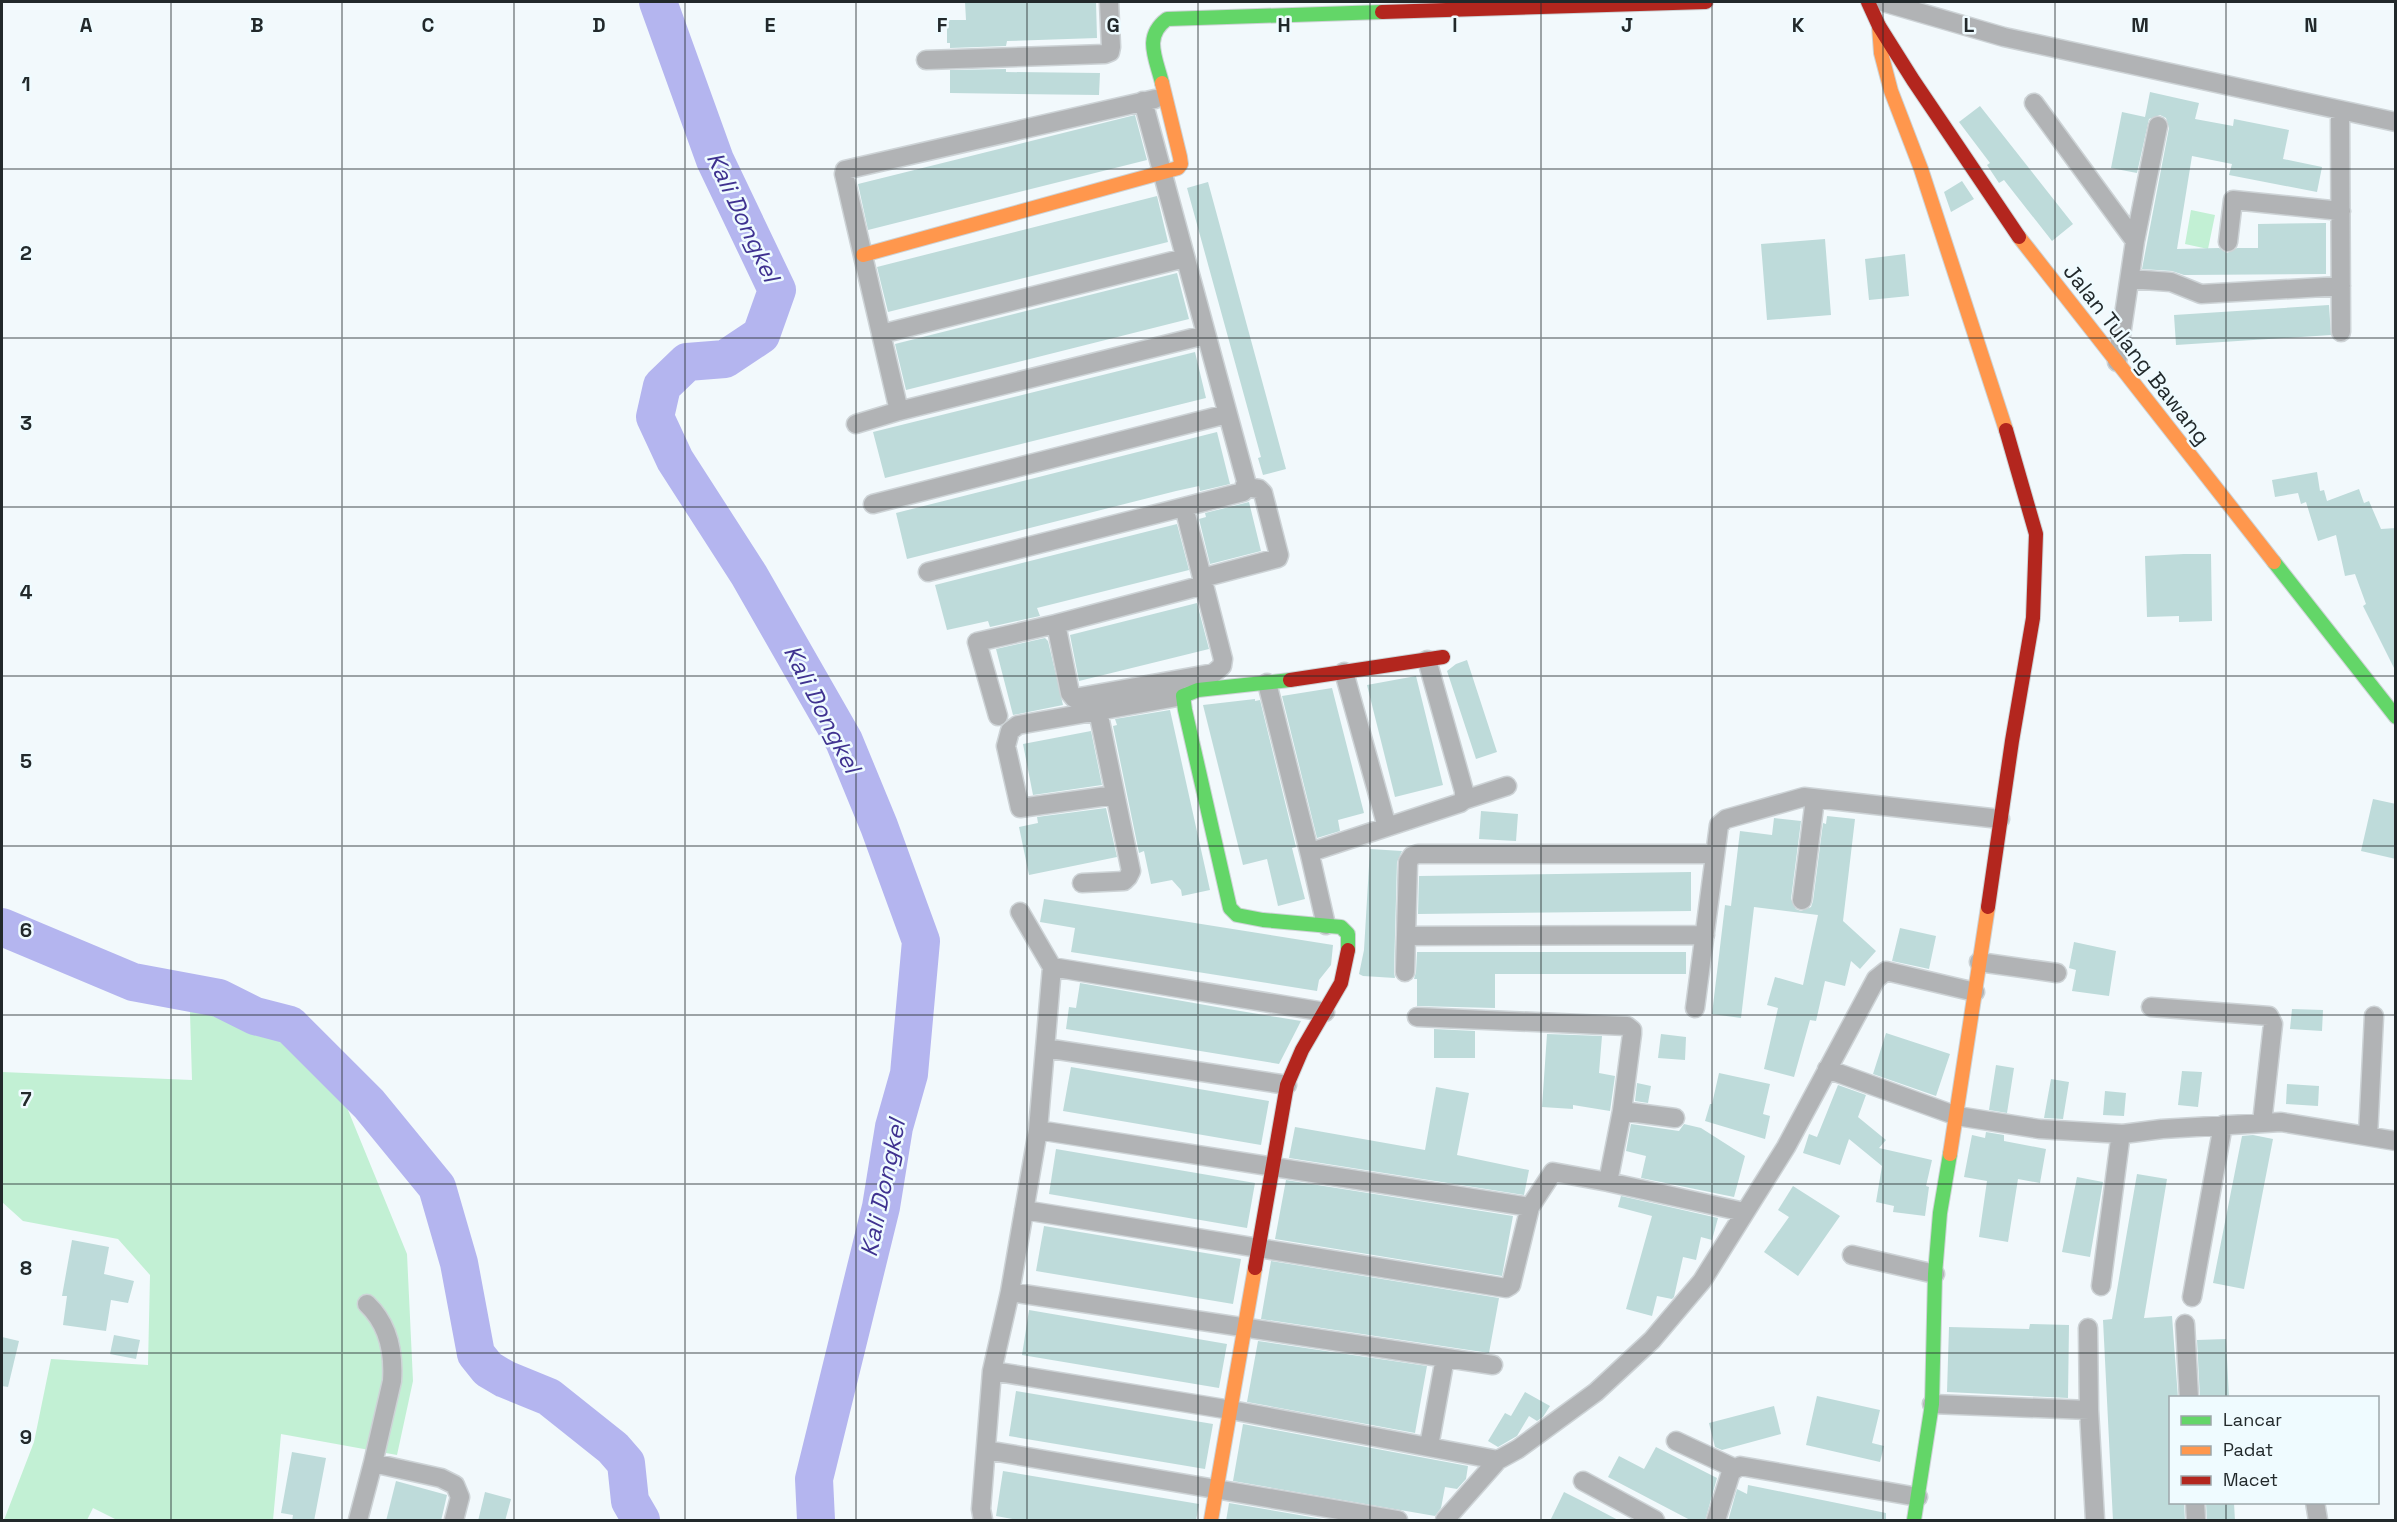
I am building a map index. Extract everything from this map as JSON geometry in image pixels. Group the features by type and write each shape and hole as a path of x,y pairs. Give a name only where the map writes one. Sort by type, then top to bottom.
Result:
{"street":[{"path":"926,60 1105,54 1110,52 1111,47 1109,2"},
{"path":"863,255 1178,168 1181,164 1152,40 1156,27 1167,19 1706,2"},
{"name":"Jalan Tulang Bawang","path":"1868,2 1879,26 2008,223 2396,717"},
{"path":"1883,2 2004,37 2396,122"},
{"path":"1879,26 1881,53 1891,92 1921,170 1952,269 1977,338 2012,447 2036,534 2033,618 2028,654 2012,741 1957,1116 1940,1213 1935,1274 1932,1404 1914,1521"},
{"path":"899,411 844,174 847,168 1165,97"},
{"path":"928,572 1243,492 1246,487 1164,172 1143,101"},
{"path":"2034,103 2135,241"},
{"path":"2340,110 2342,332"},
{"path":"2117,362 2135,241 2158,126"},
{"path":"2228,242 2233,200 2341,211"},
{"path":"881,334 1185,258"},
{"path":"2130,279 2171,282 2201,294 2341,286"},
{"path":"856,424 899,411 1205,335"},
{"path":"873,504 1227,414"},
{"path":"998,716 977,642 1056,624 1278,558 1263,494 1258,489 1246,487"},
{"path":"1056,624 1070,693 1074,698 1214,673 1222,666 1223,659 1184,507"},
{"path":"1115,795 1020,808 1006,746 1010,731 1018,725 1184,696 1198,690 1266,683 1435,659 1464,791 1464,800"},
{"path":"1344,672 1387,826"},
{"path":"1266,683 1326,925"},
{"path":"1184,696 1185,710 1230,908 1237,915 1263,920 1341,927 1348,934 1349,949 1340,989 1302,1050 1287,1085 1211,1521"},
{"path":"1082,883 1124,881 1131,871 1098,711"},
{"path":"1310,855 1317,850 1508,786"},
{"path":"1695,1008 1714,854 1719,825 1726,819 1804,797 2000,819"},
{"path":"1802,900 1815,799"},
{"path":"1405,972 1408,862 1412,856 1418,854 1714,854"},
{"path":"983,1521 981,1509 992,1371 1010,1292 1038,1130 1052,967 1020,912"},
{"path":"1406,936 1705,935"},
{"path":"1979,962 2058,973"},
{"path":"1052,967 1325,1012"},
{"path":"1445,1521 1498,1460 1518,1449 1596,1392 1646,1346 1702,1281 1786,1147 1876,979 1886,971 1975,992"},
{"path":"2151,1007 2269,1016 2272,1024 2262,1123"},
{"path":"1417,1017 1627,1026 1632,1034 1622,1111 1608,1182"},
{"path":"2368,1136 2373,1017"},
{"path":"1045,1048 1287,1085"},
{"path":"1827,1069 1957,1116 2039,1130 2123,1134 2162,1129 2281,1122 2396,1141"},
{"path":"1622,1111 1675,1118"},
{"path":"2192,1297 2223,1125"},
{"path":"1038,1130 1530,1207"},
{"path":"2102,1286 2120,1140 2123,1134"},
{"path":"1024,1209 1506,1288 1511,1285 1530,1207 1554,1171 1744,1212"},
{"path":"1852,1255 1935,1274"},
{"path":"1010,1292 1493,1365"},
{"path":"358,1521 392,1380 393,1367 386,1333 378,1316 367,1304"},
{"path":"2185,1324 2189,1396"},
{"path":"2088,1328 2089,1410 2095,1521"},
{"path":"1429,1446 1445,1358"},
{"path":"992,1371 1231,1410 1498,1460"},
{"path":"1932,1404 2089,1410"},
{"path":"1676,1441 1734,1468"},
{"path":"986,1450 1398,1521"},
{"path":"373,1463 450,1481 458,1488 460,1494 454,1521"},
{"path":"1716,1521 1731,1472 1740,1466 1918,1497"},
{"path":"1583,1481 1655,1521"},
{"path":"2194,1504 2196,1521"},
{"path":"2315,1504 2318,1521"}],"green space":[{"path":"2191,210 2215,215 2208,249 2185,244"},
{"path":"189,979 316,1032 407,1254 413,1381 397,1455 281,1434 273,1520 117,1520 93,1508 87,1520 4,1520 34,1442 51,1359 148,1365 150,1275 118,1239 23,1221 2,1202 2,1072 192,1080"}],"building":[{"path":"965,2 1096,2 1097,38 1007,41 1006,46 950,48 950,43 947,43 947,20 966,20"},
{"path":"1006,69 1006,72 1100,73 1099,95 950,93 950,70"},
{"path":"2150,92 2199,103 2195,119 2233,126 2234,119 2289,130 2283,159 2322,167 2317,192 2229,175 2232,164 2192,156 2177,249 2219,248 2227,253 2237,248 2258,248 2258,224 2326,223 2326,274 2184,275 2172,271 2142,269 2169,128 2166,118 2160,115 2149,119 2137,173 2111,168 2122,112 2145,117"},
{"path":"1980,106 2073,224 2052,241 2004,180 1999,183 1987,165 1990,163 1959,122"},
{"path":"1135,115 1147,160 868,230 858,184"},
{"path":"1962,181 1974,199 1951,212 1944,192"},
{"path":"1208,182 1286,469 1263,475 1258,458 1261,457 1187,188"},
{"path":"1157,196 1168,242 888,312 877,267"},
{"path":"1825,239 1831,315 1767,320 1761,244"},
{"path":"1905,254 1909,296 1869,300 1865,259"},
{"path":"1177,273 1189,319 906,390 895,344"},
{"path":"2329,305 2331,335 2176,345 2174,315"},
{"path":"1195,352 1206,398 885,478 873,432"},
{"path":"1217,432 1230,484 1200,491 1199,486 1176,491 907,559 896,513"},
{"path":"2317,472 2320,491 2324,490 2327,501 2359,489 2364,503 2369,501 2381,529 2396,528 2396,672 2363,606 2366,604 2355,574 2345,576 2336,535 2318,541 2306,502 2301,504 2298,493 2275,497 2272,480"},
{"path":"1249,502 1261,551 1210,564 1199,519 1206,517 1205,513"},
{"path":"1177,524 1189,570 1037,608 1040,616 990,627 988,621 947,630 935,585"},
{"path":"2211,554 2212,621 2179,622 2179,616 2147,617 2145,556"},
{"path":"1197,603 1209,649 1079,681 1070,635"},
{"path":"1045,638 1048,641 1063,705 1013,715 996,649"},
{"path":"1467,660 1497,752 1476,759 1447,671"},
{"path":"1416,676 1443,785 1395,797 1367,685"},
{"path":"1332,688 1364,813 1338,820 1340,831 1317,838 1282,696"},
{"path":"1255,699 1255,701 1260,700 1296,847 1292,848 1305,899 1278,906 1267,859 1243,865 1203,705"},
{"path":"1170,710 1210,890 1182,896 1181,890 1172,880 1151,884 1144,851 1139,853 1113,726 1117,725 1115,719"},
{"path":"1091,731 1102,785 1033,795 1023,744"},
{"path":"2373,799 2396,804 2396,859 2361,851"},
{"path":"1106,808 1117,857 1029,875 1019,827 1038,823 1037,817"},
{"path":"1481,811 1518,814 1516,841 1479,839"},
{"path":"1827,816 1855,819 1843,921 1876,951 1860,969 1851,961 1845,986 1825,981 1816,1021 1810,1020 1794,1077 1764,1069 1778,1008 1767,1005 1775,977 1803,985 1818,915 1754,907 1741,1018 1712,1014 1725,905 1731,906 1740,831 1772,835 1774,818 1801,821 1791,899 1796,909 1801,911 1811,907 1823,823 1826,824"},
{"path":"1370,849 1402,851 1397,862 1395,978 1359,974 1364,950"},
{"path":"1691,872 1691,911 1418,914 1419,876"},
{"path":"1044,899 1333,945 1331,965 1319,980 1317,991 1071,952 1075,928 1040,922"},
{"path":"1900,928 1936,936 1929,969 1892,961"},
{"path":"2074,942 2116,951 2109,996 2072,991 2076,970 2069,968"},
{"path":"1417,952 1686,952 1686,974 1495,974 1495,1008 1417,1006 1417,979 1414,979"},
{"path":"1080,983 1301,1021 1279,1064 1066,1029 1069,1007 1076,1008"},
{"path":"2292,1009 2323,1010 2322,1031 2290,1029"},
{"path":"1434,1029 1475,1031 1475,1058 1434,1058"},
{"path":"1886,1033 1950,1054 1936,1096 1873,1074"},
{"path":"1547,1034 1602,1036 1599,1073 1615,1076 1610,1111 1573,1105 1573,1109 1542,1107"},
{"path":"1661,1034 1686,1037 1685,1060 1658,1058"},
{"path":"1996,1065 2014,1068 2007,1113 1989,1110"},
{"path":"1071,1067 1269,1101 1261,1145 1063,1111"},
{"path":"2182,1071 2202,1072 2198,1107 2178,1105"},
{"path":"1719,1073 1770,1084 1763,1114 1770,1116 1765,1139 1705,1121 1710,1104 1712,1104"},
{"path":"2051,1079 2069,1082 2063,1119 2044,1118"},
{"path":"1637,1083 1651,1086 1648,1103 1635,1101"},
{"path":"2287,1084 2319,1086 2318,1106 2286,1104"},
{"path":"1838,1085 1866,1095 1858,1117 1886,1140 1879,1148 1932,1160 1926,1186 1929,1187 1925,1216 1893,1212 1894,1206 1876,1202 1882,1166 1849,1139 1840,1165 1803,1153 1809,1134 1817,1137"},
{"path":"1436,1087 1469,1093 1457,1155 1529,1170 1524,1195 1289,1158 1295,1127 1425,1150"},
{"path":"2105,1091 2126,1093 2124,1116 2103,1115"},
{"path":"1631,1124 1679,1131 1684,1124 1701,1128 1745,1156 1734,1197 1641,1178 1646,1156 1626,1151"},
{"path":"1986,1132 2004,1135 2004,1141 2046,1149 2040,1183 2018,1179 2008,1242 1979,1237 1987,1181 1964,1177 1972,1135 1985,1138"},
{"path":"2253,1135 2273,1139 2244,1289 2213,1283 2242,1136"},
{"path":"1056,1149 1255,1183 1247,1228 1049,1194"},
{"path":"2137,1174 2167,1179 2144,1318 2172,1316 2178,1396 2169,1396 2169,1504 2184,1504 2185,1521 2113,1521 2103,1320 2112,1319"},
{"path":"2077,1177 2103,1182 2090,1257 2062,1252"},
{"path":"1286,1180 1513,1216 1502,1276 1275,1239"},
{"path":"1793,1186 1840,1216 1798,1276 1764,1252 1789,1217 1778,1210"},
{"path":"1621,1196 1718,1218 1712,1240 1701,1237 1696,1260 1683,1257 1674,1297 1672,1299 1657,1296 1652,1316 1626,1309 1652,1216 1618,1207"},
{"path":"1044,1226 1241,1259 1233,1304 1036,1271"},
{"path":"72,1240 109,1247 104,1274 134,1281 128,1303 111,1300 106,1331 63,1325 67,1296 62,1296"},
{"path":"1271,1261 1499,1298 1489,1353 1261,1319"},
{"path":"1029,1310 1227,1344 1219,1388 1022,1355"},
{"path":"2030,1324 2069,1325 2068,1398 1947,1392 1949,1327 2029,1329"},
{"path":"114,1335 140,1340 136,1359 110,1354"},
{"path":"2,1337 19,1341 8,1387 2,1386"},
{"path":"2226,1339 2229,1396 2200,1396 2197,1340"},
{"path":"1258,1341 1427,1366 1415,1433 1247,1402"},
{"path":"1016,1391 1213,1424 1205,1469 1009,1436"},
{"path":"1525,1392 1550,1406 1543,1417 1537,1421 1529,1416 1517,1436 1498,1447 1488,1441 1505,1413 1511,1416"},
{"path":"1817,1396 1880,1410 1872,1443 1884,1446 1880,1462 1806,1445"},
{"path":"1774,1406 1781,1434 1722,1450 1715,1447 1709,1423"},
{"path":"1243,1424 1468,1466 1466,1479 1457,1489 1445,1487 1441,1508 1435,1516 1233,1481"},
{"path":"1656,1447 1717,1478 1705,1521 1692,1521 1608,1477 1619,1456 1644,1469"},
{"path":"292,1452 326,1458 314,1521 292,1521 293,1515 281,1513"},
{"path":"1003,1471 1199,1504 1196,1521 1024,1521 996,1516"},
{"path":"396,1481 447,1495 441,1521 386,1521"},
{"path":"1748,1485 1886,1513 1886,1521 1728,1521 1737,1489 1747,1494"},
{"path":"485,1492 511,1499 505,1521 478,1521"},
{"path":"1564,1492 1580,1500 1620,1521 1550,1521"},
{"path":"1229,1503 1334,1521 1226,1521"},
{"path":"2206,1504 2234,1504 2235,1521 2207,1521"}],"waterway":[{"name":"Kali Dongkel","path":"658,2 715,160 777,290 761,335 725,359 687,362 662,386 655,417 675,460 749,575 844,741 879,826 921,941 909,1074 894,1127 881,1207 814,1479 816,1520"},
{"path":"2,927 133,982 219,998 255,1016 290,1025 369,1104 437,1187 459,1263 476,1354 488,1369 505,1379 549,1397 613,1448 626,1463 630,1501 641,1520"}],"traffic: fast":[{"path":"1162,83 1153,41 1155,33 1167,19 1382,12"},
{"path":"2274,562 2396,717"},
{"path":"1290,680 1198,690 1183,696 1185,710 1230,908 1237,915 1263,920 1341,927 1348,934 1348,950"},
{"path":"1914,1520 1932,1404 1935,1274 1940,1213 1950,1154"}],"traffic: slow":[{"path":"1879,26 1881,53 1891,91 1921,169 2006,430"},
{"path":"863,255 1178,168 1181,164 1180,157 1162,83"},
{"path":"2019,237 2274,562"},
{"path":"1950,1154 1988,907"},
{"path":"1211,1520 1255,1268"}],"traffic: jam":[{"path":"1382,12 1706,2"},
{"path":"1868,2 1879,26 1913,80 2019,237"},
{"path":"1988,907 2012,741 2033,618 2036,534 2006,430"},
{"path":"1290,680 1443,657"},
{"path":"1255,1268 1287,1085 1302,1050 1341,983 1348,950"}]}
